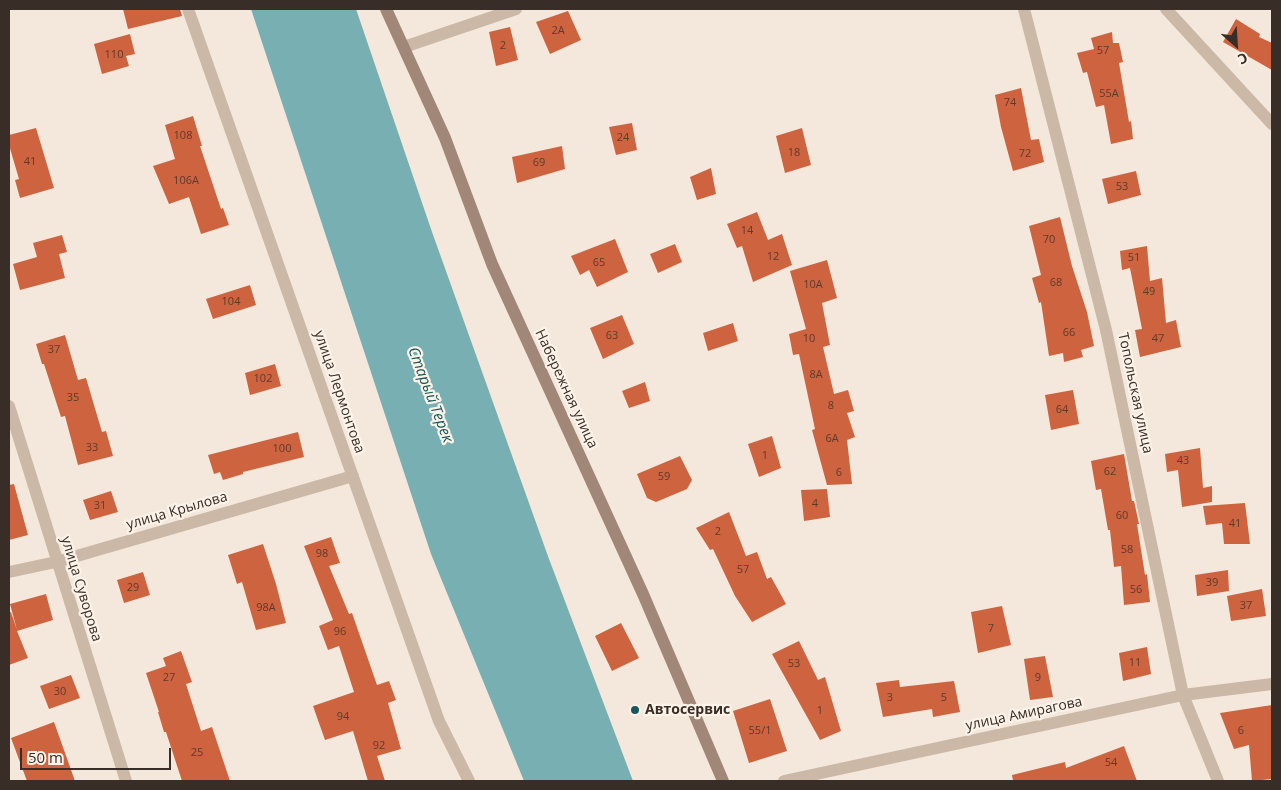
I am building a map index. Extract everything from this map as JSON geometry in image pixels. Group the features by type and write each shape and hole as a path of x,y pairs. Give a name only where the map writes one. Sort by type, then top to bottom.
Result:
{"main road":[{"name":"Набережная улица","path":"386,9 445,138 492,264 643,594 723,781"}],"street":[{"name":"улица Лермонтова","path":"188,9 439,721 469,781"},
{"path":"404,47 516,9"},
{"name":"Топольская улица","path":"1024,9 1106,330 1183,695 1218,781"},
{"path":"1166,9 1272,124"},
{"name":"улица Суворова","path":"9,406 56,562 126,781"},
{"name":"улица Крылова","path":"9,572 56,562 353,476"},
{"name":"улица Амирагова","path":"784,781 1183,695 1272,684"}],"water":[{"name":"Старый Терек","path":"251,9 356,9 432,232 549,559 633,781 524,781 431,554"}],"building":[{"path":"123,9 180,9 182,16 128,29"},
{"path":"568,11 581,40 550,54 536,22"},
{"path":"1236,19 1260,34 1259,37 1272,43 1272,70 1223,42"},
{"path":"510,27 518,60 496,66 489,32"},
{"path":"1112,32 1113,43 1119,43 1123,62 1119,63 1133,139 1111,144 1104,105 1096,107 1087,72 1083,73 1077,53 1094,49 1091,38"},
{"path":"130,34 135,54 126,56 129,66 102,74 94,44"},
{"path":"1021,88 1031,140 1039,139 1044,162 1013,171 1001,127 995,95"},
{"path":"193,116 202,146 200,146 221,209 223,208 229,225 201,234 189,197 169,204 153,166 175,159 165,125"},
{"path":"632,123 637,150 616,155 609,127"},
{"path":"36,128 54,188 20,198 15,180 19,179 9,145 9,135"},
{"path":"802,128 811,165 785,173 776,136"},
{"path":"562,146 565,169 517,183 512,157"},
{"path":"711,168 716,194 697,200 690,177"},
{"path":"1136,171 1141,195 1108,204 1102,179"},
{"path":"757,212 768,240 782,234 792,265 753,282 742,246 737,248 727,224"},
{"path":"1060,217 1072,266 1087,312 1094,346 1081,350 1083,357 1064,362 1063,353 1049,356 1041,302 1039,303 1032,278 1041,275 1029,226"},
{"path":"62,235 67,252 59,254 65,278 20,290 13,264 37,257 33,243"},
{"path":"615,239 628,272 597,287 589,270 580,275 571,256"},
{"path":"675,244 682,262 658,273 650,254"},
{"path":"1147,246 1150,281 1162,278 1166,323 1176,320 1181,347 1140,357 1135,330 1142,329 1130,268 1122,270 1120,251"},
{"path":"827,260 837,298 822,303 830,345 823,347 834,394 848,390 854,411 847,413 855,437 847,440 852,484 827,485 812,430 815,429 799,354 793,355 789,334 806,329 790,271"},
{"path":"250,285 256,305 213,319 206,299"},
{"path":"622,315 634,344 603,359 590,328"},
{"path":"733,323 738,341 708,351 703,333"},
{"path":"65,335 78,380 86,378 102,432 106,431 113,456 78,465 65,416 61,417 36,344"},
{"path":"275,364 281,386 250,395 245,373"},
{"path":"645,382 650,401 629,408 622,391"},
{"path":"1073,390 1079,424 1051,430 1045,395"},
{"path":"298,432 304,457 243,472 243,474 223,480 220,472 214,474 208,455"},
{"path":"772,436 781,468 759,477 748,444"},
{"path":"1200,448 1203,488 1212,486 1212,502 1182,507 1178,470 1167,472 1165,454"},
{"path":"1124,454 1132,501 1134,501 1139,524 1137,524 1145,575 1147,574 1150,602 1124,605 1121,566 1114,567 1110,530 1108,530 1101,489 1096,490 1091,461"},
{"path":"680,456 692,480 687,489 656,502 647,498 637,474"},
{"path":"14,484 28,535 9,540 9,485"},
{"path":"827,489 830,517 804,521 801,490"},
{"path":"111,491 118,512 90,520 83,500"},
{"path":"1245,503 1250,544 1224,544 1222,523 1206,525 1203,506"},
{"path":"729,512 746,556 757,552 767,579 771,577 786,604 752,622 735,596 713,549 710,550 696,528"},
{"path":"331,537 340,563 329,566 349,614 352,613 377,685 389,681 396,700 388,703 401,749 377,756 385,781 368,781 353,731 325,740 313,706 354,692 339,646 328,650 319,626 333,620 304,546"},
{"path":"263,544 286,623 256,630 242,582 237,584 228,555"},
{"path":"1228,570 1229,591 1197,596 1195,575"},
{"path":"143,572 150,595 124,603 117,580"},
{"path":"1262,589 1266,616 1231,621 1227,596"},
{"path":"46,594 53,620 17,631 28,658 9,665 9,613 11,612 17,630 10,604"},
{"path":"1002,606 1011,645 978,653 971,612"},
{"path":"621,623 639,658 612,671 595,636"},
{"path":"799,641 818,680 825,677 841,731 820,740 772,654"},
{"path":"1147,647 1151,674 1123,681 1119,653"},
{"path":"181,651 192,682 186,684 201,731 212,727 230,781 182,781 166,732 164,732 146,673 166,666 163,658"},
{"path":"1045,656 1053,697 1030,700 1024,659"},
{"path":"71,675 80,698 49,709 40,686"},
{"path":"899,680 900,687 954,681 960,712 933,717 932,709 883,717 876,683"},
{"path":"770,699 787,751 749,763 733,711"},
{"path":"1272,705 1272,779 1252,781 1249,745 1234,749 1220,713"},
{"path":"54,722 75,781 27,781 11,738"},
{"path":"1124,746 1137,781 1013,781 1012,775 1065,762 1066,768"}],"place":[{"name":"Автосервис","path":"635,710"}]}
